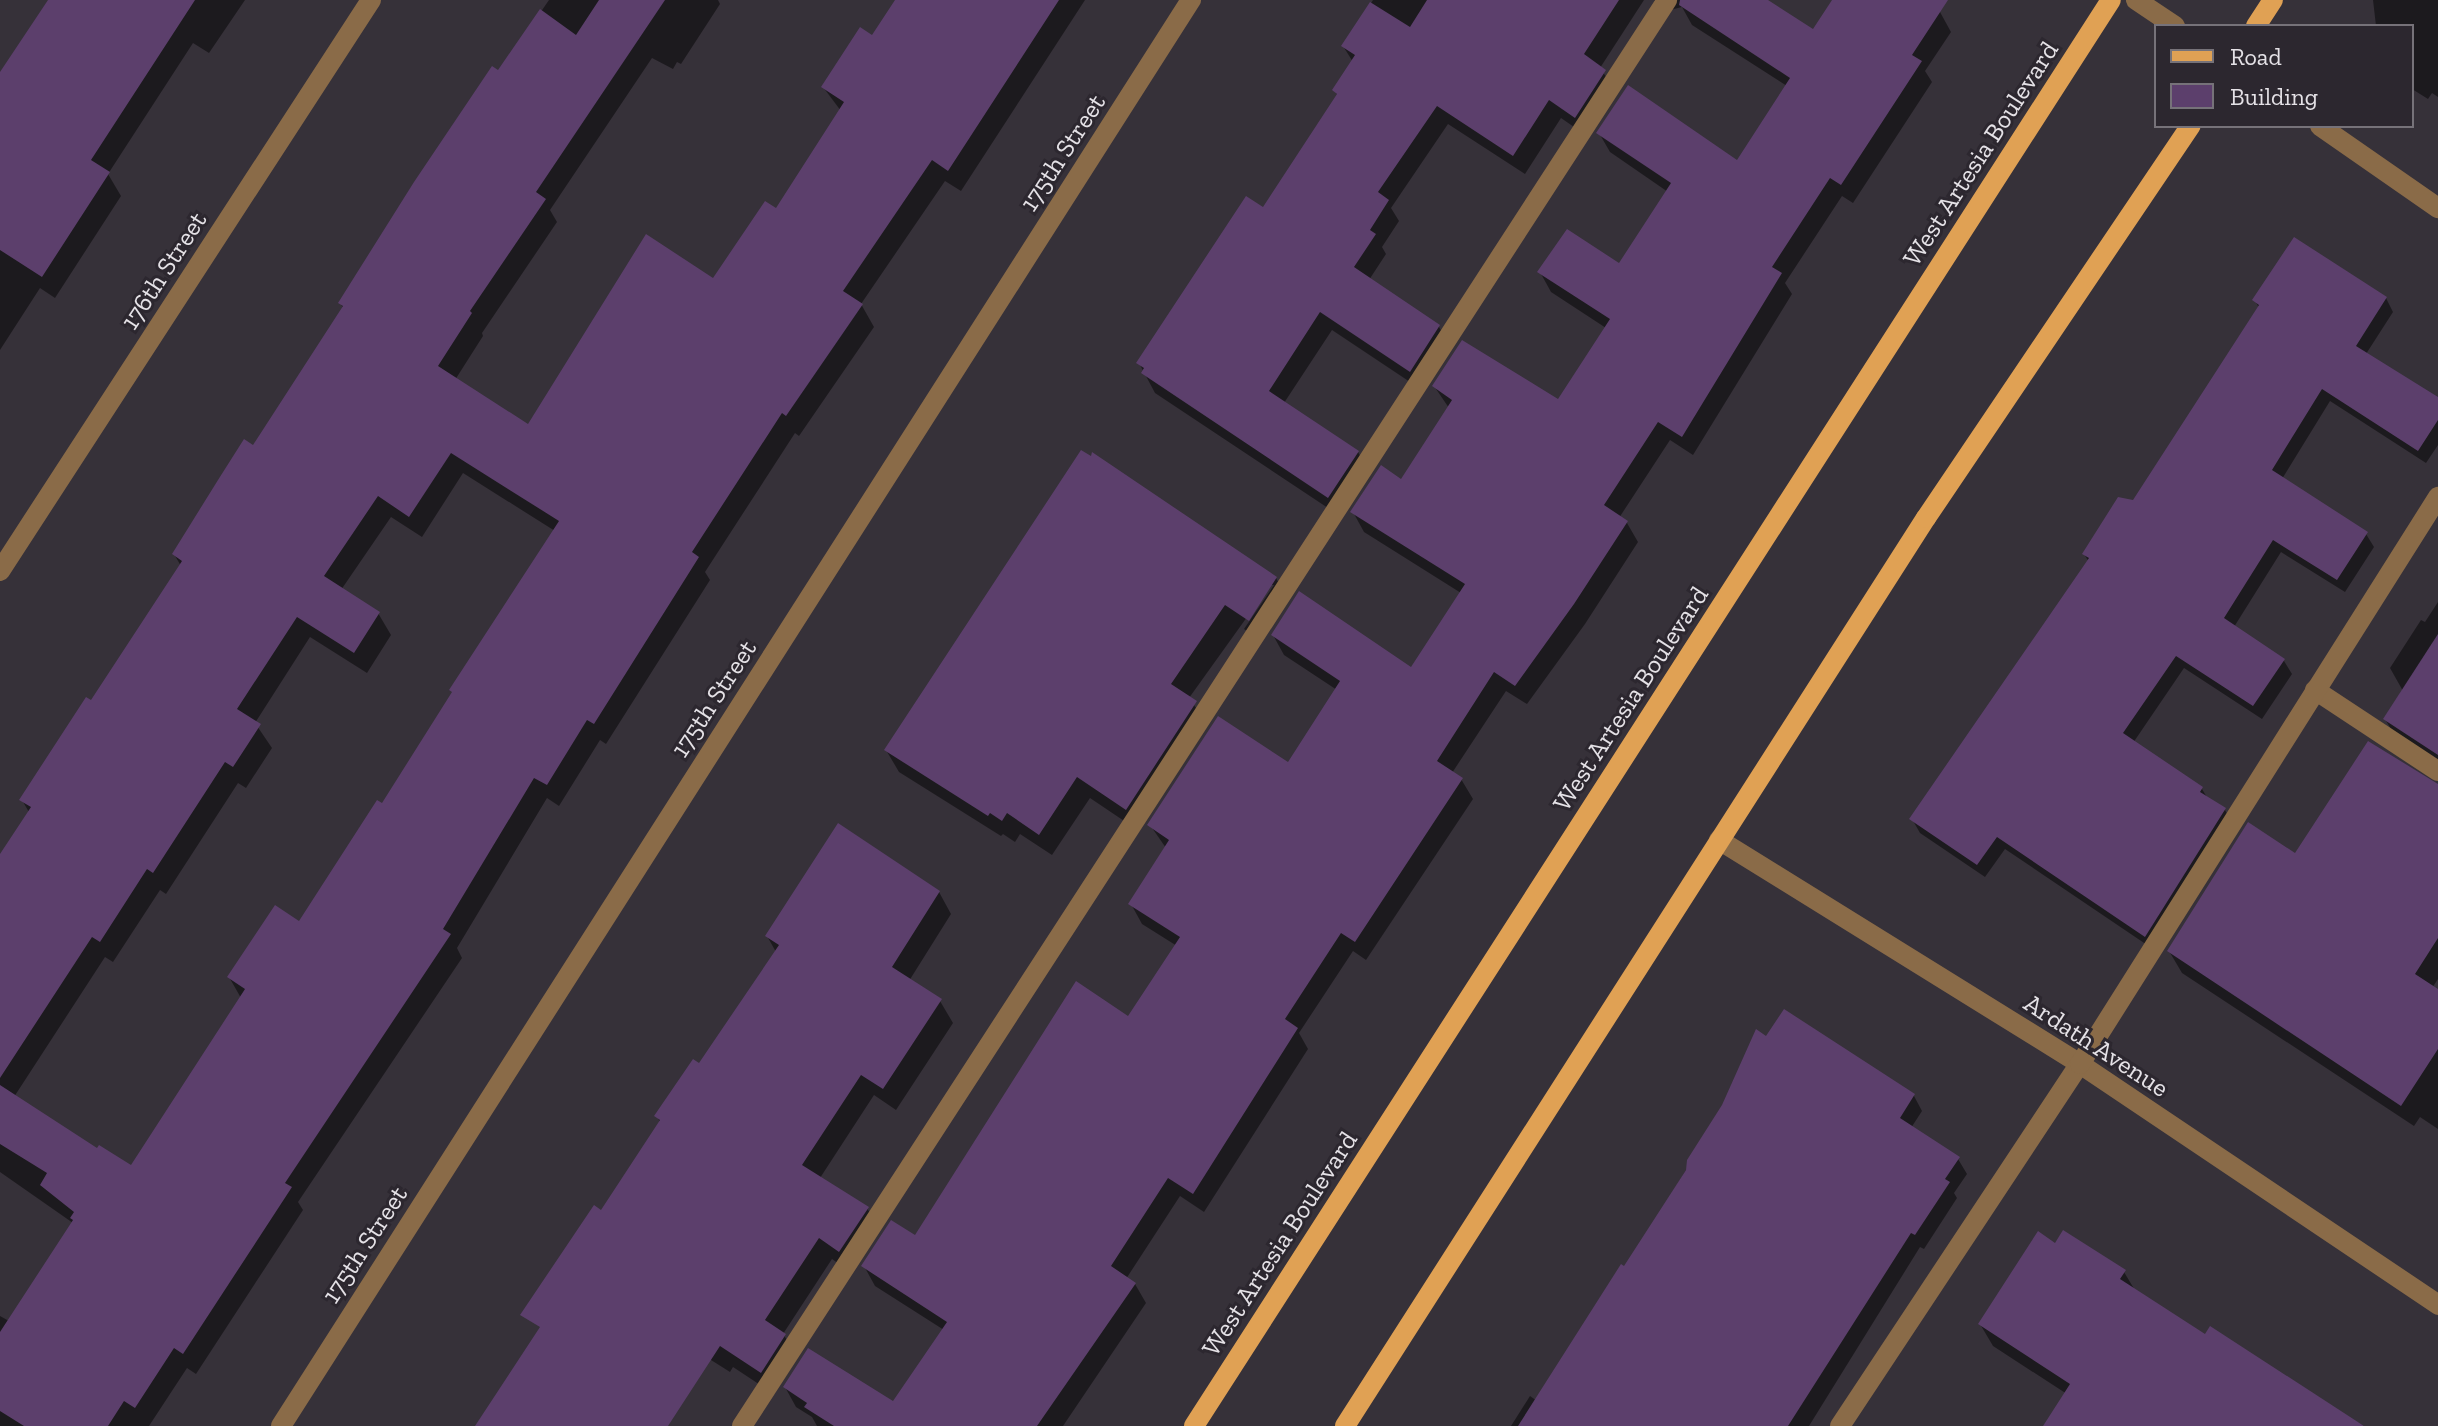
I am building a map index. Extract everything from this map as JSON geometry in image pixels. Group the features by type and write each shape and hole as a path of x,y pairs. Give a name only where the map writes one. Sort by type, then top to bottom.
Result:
{"main road":[{"name":"West Artesia Boulevard","path":"1194,1426 2111,0"},
{"path":"2257,24 2273,0"},
{"path":"1345,1426 1926,518 2189,128"}],"street":[{"name":"176th Street","path":"0,571 371,0"},
{"name":"175th Street","path":"281,1426 1191,0"},
{"path":"742,1426 1667,0"},
{"path":"2136,0 2172,24"},
{"path":"2323,128 2438,208"},
{"path":"1840,1426 2080,1064 2438,497"},
{"path":"2315,690 2438,771"},
{"name":"Ardath Avenue","path":"1719,840 2080,1064 2438,1305"}],"building":[{"path":"48,0 195,0 91,160 110,172 42,277 0,250 0,72"},
{"path":"599,0 665,0 536,192 546,199 470,311 472,313 438,366 528,424 646,234 713,278 765,201 776,208 844,102 821,87 860,27 872,35 895,0 1059,0 948,171 932,160 843,291 863,304 786,416 782,413 692,552 699,557 594,724 587,720 547,785 534,778 443,929 451,934 285,1183 292,1187 183,1354 174,1348 135,1408 124,1401 108,1426 24,1426 0,1411 0,1332 73,1220 70,1218 74,1212 40,1185 47,1173 0,1144 0,1085 97,1148 99,1145 131,1165 245,989 227,977 275,905 299,921 377,800 382,803 452,692 449,690 559,521 451,453 409,517 378,496 324,576 380,612 354,653 297,617 237,709 261,724 233,767 225,762 153,873 147,869 100,942 92,937 0,1078 0,854 31,807 19,800 86,697 91,700 182,561 172,554 218,480 244,439 253,445 343,306 338,303 414,182 492,66 498,70 540,9 576,35"},
{"path":"1427,0 1619,0 1584,54 1606,70 1575,118 1549,100 1513,156 1437,106 1378,192 1389,200 1370,230 1376,234 1354,267 1440,325 1410,372 1320,312 1269,391 1359,451 1328,498 1141,373 1144,368 1136,363 1246,196 1263,207 1337,94 1332,90 1355,55 1341,46 1370,2 1410,27"},
{"path":"1680,0 1768,0 1813,29 1832,0 1948,0 1912,55 1922,61 1841,185 1830,178 1772,267 1782,273 1682,437 1658,422 1604,505 1628,521 1574,604 1515,686 1494,672 1437,761 1463,778 1355,942 1341,933 1285,1019 1298,1028 1193,1194 1168,1178 1111,1266 1136,1283 1037,1426 834,1426 804,1407 807,1403 783,1387 808,1348 893,1401 947,1322 861,1266 891,1220 915,1235 1076,981 1128,1016 1180,937 1128,904 1169,840 1147,825 1218,716 1288,762 1340,681 1271,635 1299,591 1411,667 1465,584 1350,512 1381,465 1401,479 1452,400 1432,386 1462,340 1558,399 1610,319 1537,272 1567,229 1619,263 1671,183 1596,133 1628,85 1737,160 1790,78 1679,5"},
{"path":"2294,237 2387,297 2356,346 2438,397 2438,420 2418,451 2322,389 2272,470 2368,532 2337,580 2273,540 2224,618 2285,659 2253,706 2176,656 2123,733 2203,787 2200,792 2226,808 2145,937 1997,837 1977,865 1909,819 2089,558 2082,554 2118,497 2133,500 2259,305 2252,300"},
{"path":"1081,450 1091,456 1092,452 1277,577 1249,621 1225,605 1171,684 1197,701 1126,810 1077,777 1039,835 1007,813 1002,821 990,813 988,816 884,750"},
{"path":"2438,634 2438,755 2383,719"},
{"path":"2368,741 2438,784 2438,938 2415,974 2438,989 2438,1049 2401,1106 2167,951 2248,822 2295,853"},
{"path":"838,823 940,891 892,967 942,999 883,1089 861,1075 802,1165 869,1207 839,1252 819,1238 765,1320 786,1334 761,1373 720,1346 668,1426 475,1426 540,1327 520,1315 594,1205 601,1210 660,1120 654,1116 693,1059 699,1063 779,945 765,936"},
{"path":"1784,1009 1915,1094 1900,1118 1960,1157 1945,1179 1950,1182 1915,1235 1911,1233 1788,1426 1518,1426 1621,1264 1624,1266 1686,1170 1687,1160 1722,1105 1756,1029 1766,1036"},
{"path":"2063,1230 2126,1270 2120,1279 2205,1334 2210,1326 2364,1426 2043,1426 2070,1384 1978,1324 2038,1231 2055,1243"}]}
